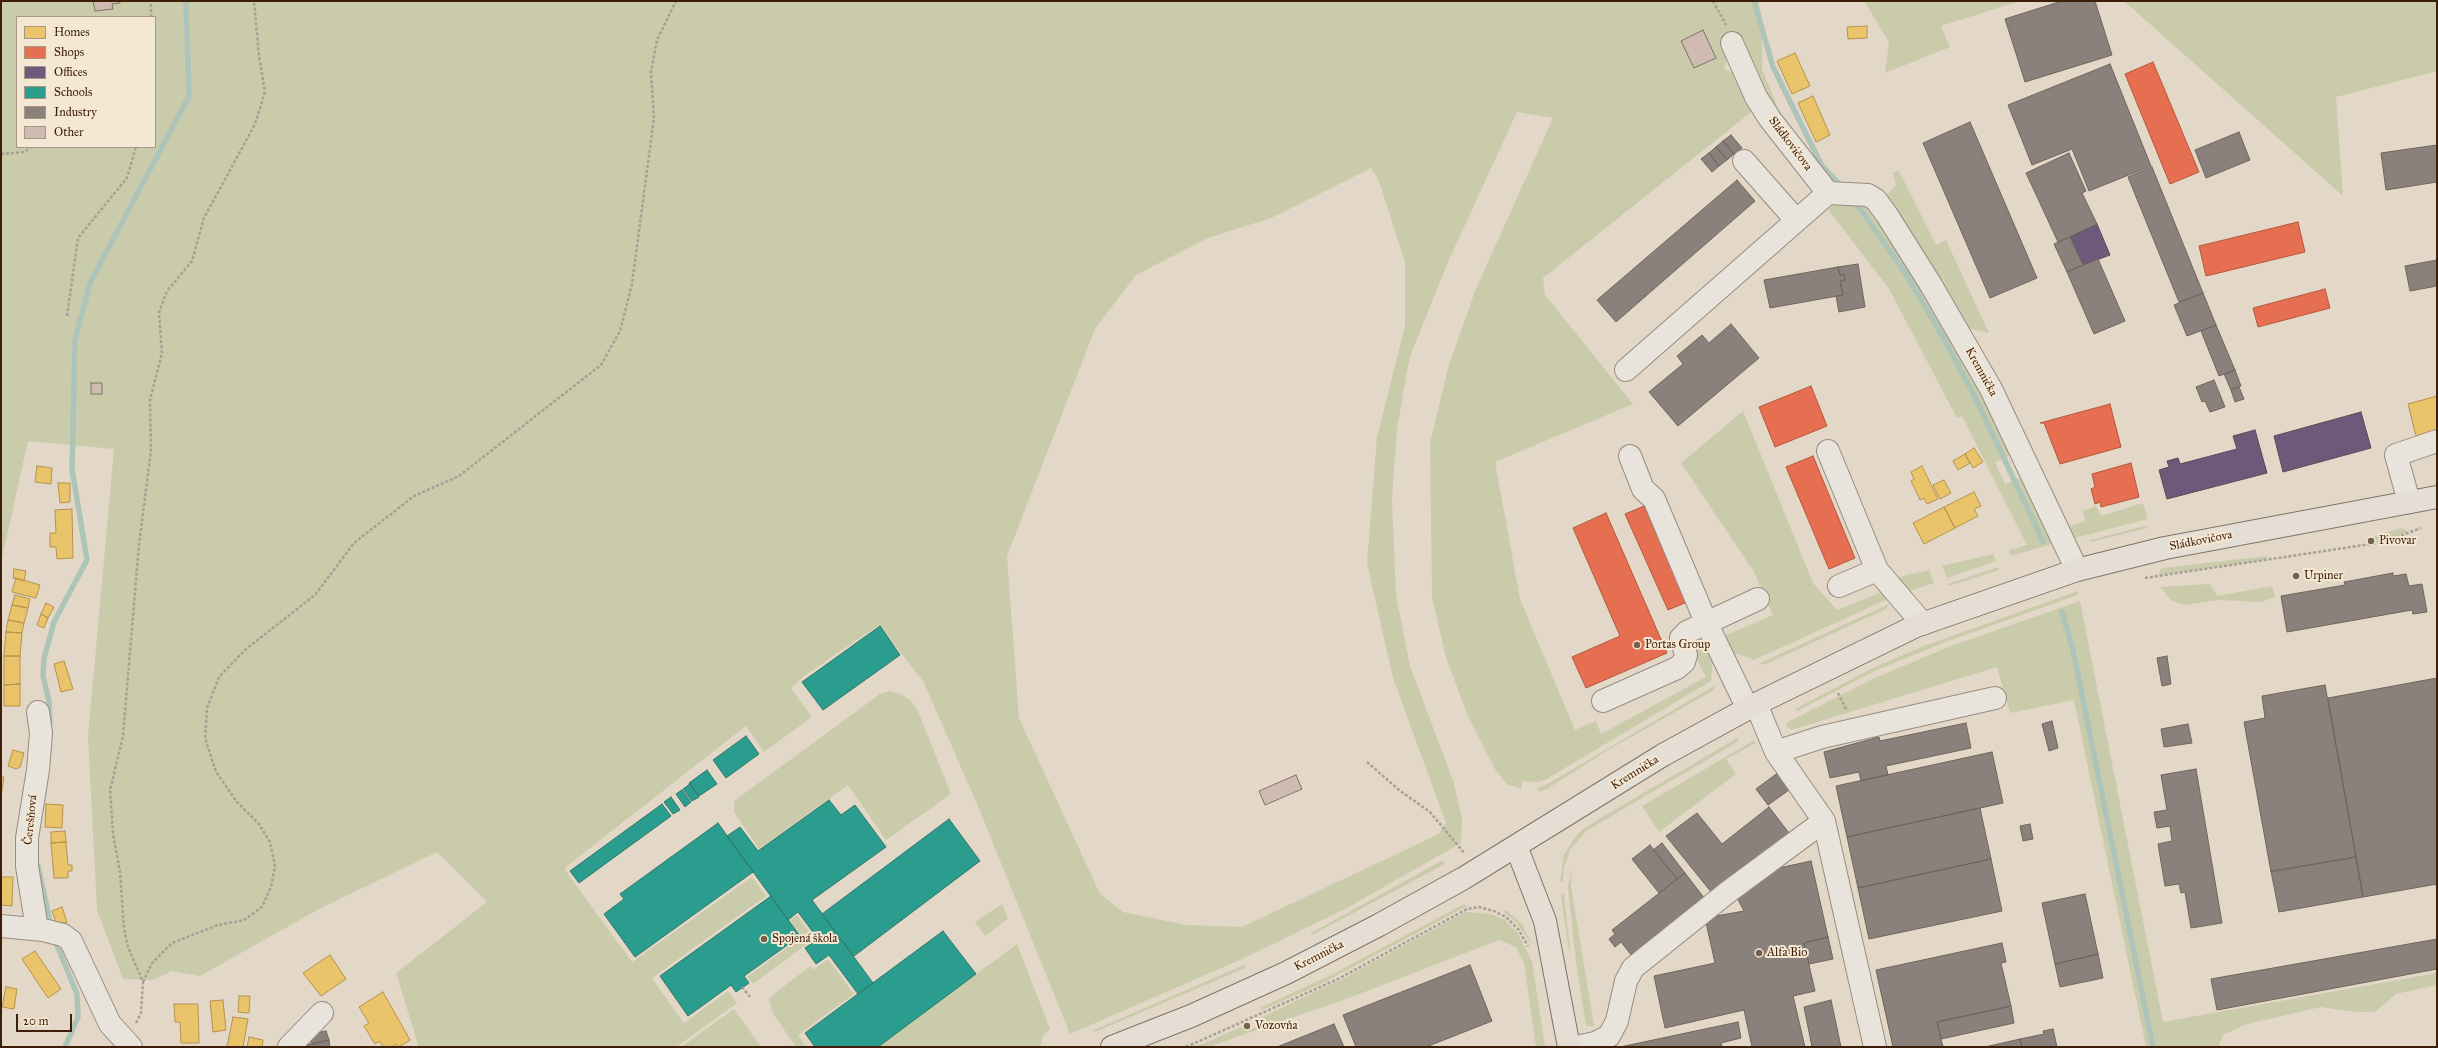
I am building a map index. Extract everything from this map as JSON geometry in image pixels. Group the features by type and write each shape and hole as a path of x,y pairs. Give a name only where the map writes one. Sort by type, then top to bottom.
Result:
{"main road":[{"name":"Sládkovičova","path":"1997,596 2077,570 2165,548 2437,497"},
{"name":"Kremnička","path":"1112,1047 1191,1016 1286,973 1379,925 1479,869 1663,755 1752,707 1877,644 1923,624 1997,596"},
{"path":"1516,846 1545,921 1569,1047"}],"street":[{"name":"Sládkovičova","path":"1732,43 1756,97 1770,119 1828,193"},
{"path":"1744,161 1796,220"},
{"name":"Kremnička","path":"1828,193 1868,195 1876,200 1962,337 1998,402 2077,570"},
{"path":"1626,370 1828,193"},
{"path":"2409,502 2396,455 2437,441"},
{"path":"1828,451 1877,570 1923,624"},
{"path":"1630,456 1644,489 1654,499 1706,622 1778,754 1824,821 1875,1047"},
{"path":"1839,586 1877,570"},
{"path":"1603,701 1677,668 1684,662 1686,654 1681,638 1687,632 1758,599"},
{"path":"1778,754 1822,737 1995,698"},
{"name":"Čerešňová","path":"38,712 41,733 38,770 27,838 27,866 47,931"},
{"path":"1576,1047 1595,1043 1609,1036 1618,1022 1626,981 1633,968 1728,892 1824,821"},
{"path":"1,926 47,931 71,940 100,1006 110,1024 130,1046"},
{"path":"289,1047 322,1013"}],"path":[{"path":"151,1 151,16"},
{"path":"143,982 128,947 124,929 120,872 112,834 110,790 123,736 139,544 151,451 150,400 162,353 159,313 167,291 192,261 204,218 255,124 265,92 254,23 254,1"},
{"path":"130,1046 141,1013 143,982 152,963 172,943 218,925 244,920 262,907 271,887 275,866 270,842 259,824 237,802 216,772 205,738 207,708 219,677 246,649 315,595 354,543 414,496 459,476 600,365 620,331 632,284 642,221 654,118 651,72 657,40 676,1"},
{"path":"1713,1 1732,43"},
{"path":"1,154 24,152 30,148"},
{"path":"67,316 78,238 127,178 136,148"},
{"path":"2145,578 2384,542 2421,528"},
{"path":"1367,762 1399,790 1430,812 1458,848 1479,869"},
{"path":"1186,1047 1338,979 1467,909 1479,907 1494,910 1506,917 1518,929 1531,951"},
{"path":"742,987 750,997"}],"green space":[{"path":"1,1 1758,1 1762,18 1762,69 1784,123 1728,56 1724,69 1740,75 1755,109 1543,278 1545,295 1633,404 1495,462 1520,599 1575,730 1596,721 1601,734 1706,677 1693,652 1693,646 1702,639 1707,641 1715,663 1712,665 1711,681 1545,780 1538,782 1523,781 1521,789 1507,784 1496,771 1467,714 1446,657 1432,598 1430,443 1448,368 1475,291 1553,118 1517,112 1448,262 1410,356 1397,428 1392,499 1396,595 1410,666 1454,783 1462,820 1461,843 1345,909 1242,959 1070,1034 978,806 923,681 879,625 804,676 791,688 812,717 764,752 746,726 567,866 565,870 632,962 752,877 766,896 652,978 684,1023 728,991 737,1003 676,1047 419,1047 396,973 487,902 437,852 321,908 200,976 172,971 152,980 123,979 97,910 88,736 114,449 28,441 1,562","holes":["1371,168 1379,181 1405,262 1405,326 1377,437 1367,563 1393,678 1446,823 1439,834 1242,927 1186,925 1123,912 1100,894 1019,718 1007,556 1095,329 1136,275 1208,238 1271,218"]},
{"path":"1864,1 2020,1 1941,26 1950,47 1885,73 1889,42"},
{"path":"2124,1 2437,1 2437,71 2336,97 2343,196"},
{"path":"1899,171 1936,245 1946,240 1989,333 1967,328 1885,197 1896,185 1893,172"},
{"path":"1836,204 1869,206 1940,313 2012,455 1995,462 2005,484 2022,477 2055,543 2011,556 2009,550 2027,545 1962,416 1957,418 1889,289 1828,209"},
{"path":"1743,411 1813,583 1837,610 1882,592 1888,599 1754,660 1739,654 1734,655 1724,636 1773,615 1754,572 1681,463"},
{"path":"2143,503 2148,519 2075,538 2068,527 2086,521 2082,511 2096,506 2101,516"},
{"path":"2148,525 2147,528 2091,542 2091,540"},
{"path":"2402,528 2408,532 2376,542 2374,536"},
{"path":"1993,554 1996,561 1947,578 1942,566"},
{"path":"2267,556 2267,560 2159,575 2160,570 2164,568"},
{"path":"1998,567 1999,570 1949,586 1948,584"},
{"path":"1929,570 1934,583 1906,592 1894,578"},
{"path":"2210,584 2217,596 2272,586 2275,597 2261,602 2219,600 2184,605 2171,600 2160,587"},
{"path":"2078,591 2078,595 1948,641 1875,671 1797,711 1795,709 1873,668 1921,647"},
{"path":"2080,601 2163,1022 2437,973 2437,985 2396,994 2375,1012 2355,1012 2321,1007 2247,1024 2223,1035 2218,1047 2146,1047 2074,700 2010,713 1997,667 1791,730 1786,726 1788,722 1877,677 1951,646"},
{"path":"1889,604 1886,609 1766,664 1756,665"},
{"path":"1714,686 1714,690 1608,750 1547,789 1538,792 1538,788 1551,782"},
{"path":"890,691 901,694 911,701 918,711 951,794 886,840 848,785 759,849 734,812 734,801 880,694"},
{"path":"1737,738 1739,741 1586,831 1570,850 1564,867 1563,881 1560,881 1564,855 1575,837 1584,828"},
{"path":"1753,741 1756,743 1726,759 1736,774 1659,832 1642,806"},
{"path":"1443,860 1445,864 1312,935 1311,933"},
{"path":"1572,867 1571,886 1594,1026 1586,1026 1576,962 1568,887"},
{"path":"1564,894 1570,951 1561,895"},
{"path":"1002,904 1008,919 985,936 975,922"},
{"path":"1464,904 1467,906 1321,984 1262,1010 1260,1008 1335,973"},
{"path":"1506,910 1522,924 1533,946 1515,921 1503,912"},
{"path":"1465,912 1491,914 1505,920 1517,932 1532,961 1545,1047 1536,1047 1524,963 1516,947 1499,940 1349,998 1208,1047 1195,1047 1244,1026 1247,1031 1260,1025 1258,1019 1346,977"},
{"path":"797,915 814,939 753,984 747,977 802,937 790,920"},
{"path":"1017,944 1050,1029 1042,1037 1041,1045 1035,1047 878,1047"},
{"path":"828,959 854,994 798,1035 805,1045 796,1047 772,1012 769,998 810,966 813,970"},
{"path":"1244,965 1245,968 1095,1032 1094,1030"},
{"path":"734,1009 761,1047 681,1047"}],"building: Homes":[{"path":"1867,26 1867,38 1848,39 1847,27"},
{"path":"1795,53 1810,86 1792,94 1777,61"},
{"path":"1813,96 1830,135 1816,142 1798,103"},
{"path":"2437,396 2437,430 2416,436 2408,404"},
{"path":"1974,448 1983,462 1973,468 1965,454"},
{"path":"1965,454 1970,463 1958,470 1953,461"},
{"path":"37,466 52,468 51,484 35,482"},
{"path":"1922,466 1938,499 1927,504 1924,498 1920,500 1911,481 1914,479 1911,472"},
{"path":"1944,480 1951,493 1940,499 1933,485"},
{"path":"58,483 70,483 70,502 60,503"},
{"path":"1974,492 1981,506 1974,509 1978,516 1955,528 1944,507"},
{"path":"1944,507 1955,528 1924,544 1913,523"},
{"path":"72,509 73,558 57,559 56,547 50,547 50,533 56,533 55,510"},
{"path":"14,569 26,571 24,581 13,578"},
{"path":"16,578 40,585 36,598 12,592"},
{"path":"15,595 30,599 28,608 12,605"},
{"path":"46,603 54,607 48,618 41,614"},
{"path":"12,605 28,608 24,623 8,620"},
{"path":"41,614 48,618 44,628 37,625"},
{"path":"8,620 24,623 22,633 6,632"},
{"path":"6,632 22,633 20,656 4,656"},
{"path":"4,656 20,656 20,684 4,685"},
{"path":"64,661 73,689 61,692 54,664"},
{"path":"20,684 20,706 4,706 4,685"},
{"path":"13,750 24,753 20,767 16,769 8,766"},
{"path":"1,777 4,777 1,796"},
{"path":"46,804 63,805 62,828 45,827"},
{"path":"65,831 66,842 51,843 51,832"},
{"path":"66,842 68,865 72,865 72,871 68,871 68,878 54,878 51,843"},
{"path":"1,877 13,877 12,906 1,905"},
{"path":"62,907 67,922 57,925 52,911"},
{"path":"35,951 61,989 48,998 22,959"},
{"path":"330,955 346,979 321,996 303,973"},
{"path":"6,987 17,989 14,1009 2,1007"},
{"path":"383,992 410,1040 399,1047 396,1044 391,1047 383,1047 380,1041 375,1044 364,1026 369,1023 359,1007"},
{"path":"239,996 250,996 249,1013 238,1012"},
{"path":"223,1000 226,1030 213,1032 210,1001"},
{"path":"174,1004 198,1004 199,1043 181,1043 180,1022 175,1022"},
{"path":"233,1017 248,1019 243,1047 227,1047"},
{"path":"249,1037 263,1040 262,1047 247,1047"}],"building: Shops":[{"path":"2153,62 2199,172 2170,184 2125,74"},
{"path":"2298,222 2305,252 2206,276 2199,246"},
{"path":"2325,289 2330,308 2258,327 2253,308"},
{"path":"1811,386 1827,426 1775,447 1759,407"},
{"path":"2110,404 2121,447 2060,464 2044,423 2040,423"},
{"path":"1813,456 1855,558 1829,569 1786,467"},
{"path":"2131,463 2139,497 2101,507 2100,502 2095,504 2091,489 2095,487 2092,474"},
{"path":"1644,506 1687,602 1668,610 1625,514"},
{"path":"1606,513 1667,653 1586,688 1572,657 1620,636 1573,528"}],"building: Offices":[{"path":"2097,224 2110,255 2083,265 2070,237"},
{"path":"2361,412 2371,448 2283,472 2274,436"},
{"path":"2255,430 2267,473 2167,499 2159,470 2169,467 2167,461 2178,458 2180,464 2237,449 2233,436"}],"building: Schools":[{"path":"880,626 900,655 823,710 802,682"},
{"path":"746,736 759,754 726,778 713,760"},
{"path":"707,770 717,784 699,796 689,783"},
{"path":"690,784 699,797 692,801 683,789"},
{"path":"682,790 691,802 685,807 676,794"},
{"path":"671,797 680,810 673,814 664,802"},
{"path":"829,800 841,815 855,805 886,847 812,900 873,983 858,994 829,955 816,964 805,948 818,939 798,912 788,920 727,836 740,827 758,851"},
{"path":"662,804 671,816 579,883 570,871"},
{"path":"949,819 980,861 854,956 822,914"},
{"path":"718,823 753,872 635,957 604,914 624,899 620,894"},
{"path":"771,896 800,936 744,976 749,983 736,992 731,985 688,1016 660,976"},
{"path":"943,931 976,974 878,1047 815,1047 805,1033"}],"building: Industry":[{"path":"2062,1 2095,1 2112,55 2025,82 2005,19"},
{"path":"2110,64 2151,166 2089,191 2072,149 2032,165 2008,105"},
{"path":"1970,122 2037,278 1990,298 1923,143"},
{"path":"2239,132 2250,160 2206,178 2195,150"},
{"path":"1731,135 1742,148 1734,154 1723,141"},
{"path":"1723,141 1734,154 1727,160 1716,147"},
{"path":"2437,145 2437,182 2386,190 2381,153"},
{"path":"1716,147 1727,160 1719,166 1709,153"},
{"path":"1709,153 1719,166 1712,172 1701,159"},
{"path":"2069,153 2086,191 2082,193 2097,224 2058,242 2026,173"},
{"path":"2152,167 2203,293 2179,302 2128,177"},
{"path":"1737,180 1755,201 1616,322 1597,300"},
{"path":"2070,237 2083,265 2067,272 2054,244"},
{"path":"2098,259 2125,321 2094,334 2067,272"},
{"path":"2437,260 2437,286 2410,291 2405,266"},
{"path":"1858,264 1865,307 1839,312 1836,296 1843,295 1840,281 1845,280 1844,275 1840,275 1838,267"},
{"path":"1838,267 1840,275 1844,275 1845,280 1840,281 1843,295 1770,308 1764,280"},
{"path":"2203,293 2216,325 2187,336 2174,305"},
{"path":"1731,324 1759,358 1678,426 1649,392 1683,364 1677,356 1702,335 1709,343"},
{"path":"2216,325 2235,370 2219,376 2201,331"},
{"path":"2235,370 2241,386 2231,390 2224,374"},
{"path":"2214,380 2225,407 2210,412 2205,401 2202,402 2196,387"},
{"path":"2239,387 2244,399 2235,402 2231,390"},
{"path":"2393,573 2393,576 2406,574 2409,586 2422,584 2427,612 2413,614 2412,610 2287,632 2281,596 2345,585 2344,582"},
{"path":"2167,656 2171,684 2162,686 2157,658"},
{"path":"2437,678 2437,884 2363,897 2328,698"},
{"path":"2325,685 2356,857 2271,872 2244,722 2265,718 2262,696"},
{"path":"2052,721 2058,748 2049,751 2042,724"},
{"path":"1966,723 1971,748 1886,766 1888,775 1861,781 1859,772 1830,778 1824,752 1879,737 1880,741"},
{"path":"2188,724 2192,743 2164,747 2161,729"},
{"path":"1992,752 2003,803 1847,837 1836,786"},
{"path":"2196,769 2222,923 2191,928 2185,892 2181,893 2179,884 2165,886 2158,844 2172,841 2170,826 2157,828 2154,812 2167,810 2161,775"},
{"path":"1779,772 1779,775 1789,790 1768,805 1756,789"},
{"path":"1769,807 1789,833 1712,893 1666,836 1697,813 1722,844"},
{"path":"1980,808 1991,859 1858,888 1847,837"},
{"path":"2030,824 2033,839 2023,841 2020,826"},
{"path":"1662,843 1685,873 1677,879 1653,850"},
{"path":"1650,845 1677,879 1659,893 1632,859"},
{"path":"2356,857 2363,897 2279,912 2271,871"},
{"path":"1991,859 2002,911 1869,939 1858,888"},
{"name":"Alfa Bio","path":"1811,861 1828,937 1804,943 1815,991 1793,996 1805,1047 1752,1047 1744,1010 1665,1028 1654,976 1715,963 1705,918 1744,911 1736,896 1765,871"},
{"path":"1685,873 1705,899 1632,956 1621,942 1615,947 1609,939 1615,934 1612,930"},
{"path":"2085,894 2098,954 2055,964 2042,903"},
{"path":"1828,937 1833,959 1809,964 1804,943"},
{"path":"2437,939 2437,969 2217,1010 2211,979"},
{"path":"2002,943 2006,962 2001,963 2011,1006 1937,1022 1943,1047 1893,1047 1876,970"},
{"path":"2098,954 2103,978 2060,987 2055,964"},
{"path":"1470,965 1492,1021 1426,1047 1356,1047 1343,1015"},
{"path":"1831,1000 1841,1047 1812,1047 1804,1007"},
{"path":"2011,1006 2014,1023 1941,1039 1937,1022"},
{"path":"1738,1022 1741,1038 1721,1043 1722,1047 1620,1047"},
{"path":"1334,1024 1344,1047 1277,1047"},
{"path":"2053,1029 2057,1047 2022,1047 2020,1039 2044,1034 2043,1031"},
{"path":"326,1031 329,1040 312,1044 310,1034"},
{"path":"2020,1039 2022,1047 1985,1047"},
{"path":"329,1040 330,1047 306,1047 305,1045"}],"building: Other":[{"path":"93,1 120,1 120,3 112,4 113,9 95,11"},
{"path":"1703,30 1716,58 1694,68 1681,41"},
{"path":"91,383 102,383 102,394 91,394"},
{"path":"1296,775 1302,789 1265,805 1259,791"}],"waterway":[{"path":"50,722 49,701 43,676 44,658 54,622 87,560 72,469 75,340 90,283 189,96 186,1"},
{"path":"1754,1 1773,67 1822,166 1842,187"},
{"path":"1854,200 1904,271 1943,337 1974,395 2043,541"},
{"path":"2062,612 2073,650 2153,1047"},
{"path":"38,866 51,926"},
{"path":"54,938 77,994 78,1017 65,1047"}],"place":[{"name":"Pivovar","path":"2371,541"},
{"name":"Urpiner","path":"2296,576"},
{"name":"Portas Group","path":"1637,645"},
{"name":"Spojená škola","path":"764,939"},
{"name":"Alfa Bio","path":"1759,953"},
{"name":"Vozovňa","path":"1247,1026"}]}
